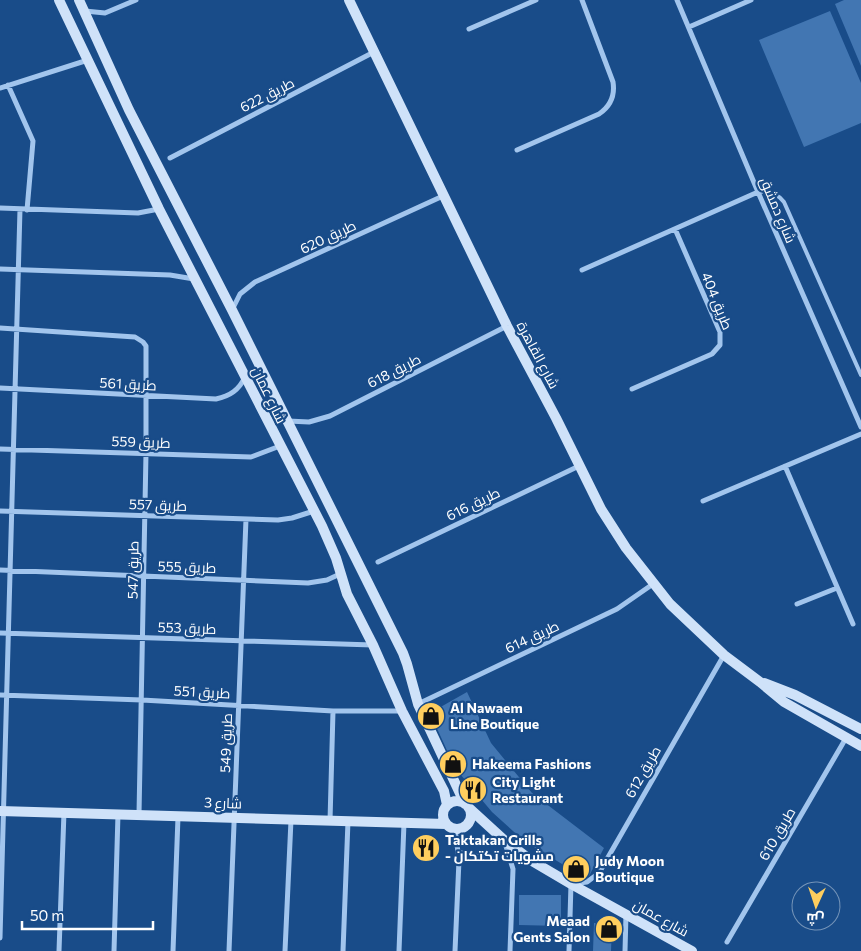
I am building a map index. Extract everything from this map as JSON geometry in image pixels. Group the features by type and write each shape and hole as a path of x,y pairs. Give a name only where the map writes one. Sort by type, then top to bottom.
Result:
{"street":[{"name":"شارع عمان","path":"59,0 159,209 329,542 347,594 373,645 402,711 444,791 447,805"},
{"name":"شارع عمان","path":"79,0 129,110 232,310 403,653 418,704 467,806 504,840 532,861 692,951"},
{"path":"85,11 110,12 136,0"},
{"name":"شارع القاهرة","path":"349,0 507,326 556,418 601,509 626,548 653,584 681,615 724,655 793,708 861,746"},
{"path":"469,28 536,0"},
{"path":"517,150 599,114 611,102 614,95 613,82 582,0"},
{"name":"شارع دمشق","path":"677,0 861,428"},
{"path":"689,27 751,0"},
{"name":"طريق 622","path":"170,158 375,52"},
{"path":"0,88 88,59"},
{"path":"8,85 33,141 27,210"},
{"path":"582,270 758,192"},
{"name":"طريق 620","path":"232,310 240,294 255,282 444,196"},
{"path":"0,208 138,213 159,209"},
{"path":"0,938 20,209"},
{"name":"طريق 404","path":"632,389 712,354 720,345 720,332 675,229"},
{"path":"0,269 170,275 195,280"},
{"name":"طريق 618","path":"288,422 309,422 330,416 507,326"},
{"path":"0,328 16,329"},
{"name":"طريق 547","path":"16,329 130,337 139,339 146,346 146,454 139,814"},
{"name":"طريق 561","path":"0,388 216,399 226,397 234,392 241,385 245,376"},
{"path":"703,500 861,434"},
{"name":"طريق 559","path":"0,449 251,457 280,446"},
{"name":"طريق 616","path":"378,562 579,466"},
{"path":"785,466 853,624"},
{"name":"طريق 557","path":"0,511 278,520 314,511"},
{"name":"طريق 549","path":"229,951 246,519"},
{"name":"طريق 555","path":"0,570 308,583 327,580 340,574"},
{"name":"طريق 614","path":"418,704 617,609 653,584"},
{"path":"797,604 837,588"},
{"name":"طريق 553","path":"0,633 373,645"},
{"name":"طريق 612","path":"571,884 587,882 599,873 724,655"},
{"name":"شارع القاهرة","path":"760,682 795,695 861,729"},
{"path":"394,692 412,686"},
{"name":"طريق 551","path":"0,695 333,710 402,711"},
{"path":"330,821 333,710"},
{"name":"طريق 610","path":"727,942 846,738"},
{"path":"450,827 460,829 469,823 471,818 467,806 456,801 447,805 442,816 450,827 459,852 455,951"},
{"name":"شارع 3","path":"2,811 348,821 450,827"},
{"path":"58,951 64,812"},
{"path":"114,951 118,814"},
{"path":"173,951 178,816"},
{"path":"285,951 291,819"},
{"path":"343,951 348,821"},
{"path":"399,951 404,823"},
{"path":"504,840 513,869 510,951"},
{"path":"569,951 571,884"},
{"path":"625,951 626,914"}],"lane":[{"path":"758,192 769,192 780,197 784,202 861,375"},
{"path":"459,852 487,858"}],"building":[{"path":"844,0 861,0 861,66 835,4"},
{"path":"830,11 861,83 861,123 804,147 759,40"},
{"path":"467,692 491,743 532,793 604,848 589,876 567,867 524,841 492,812 455,768 430,713"},
{"path":"519,895 561,895 561,926 519,925"},
{"path":"594,923 612,924 611,951 593,951"}],"place":[{"name":"Al Nawaem Line Boutique","path":"431,716"},
{"name":"Hakeema Fashions","path":"453,764"},
{"name":"City Light Restaurant","path":"473,790"},
{"name":"Taktakan Grills - مشويات تكتكان","path":"426,848"},
{"name":"Judy Moon Boutique","path":"576,869"},
{"name":"Meaad Gents Salon","path":"609,929"}]}
